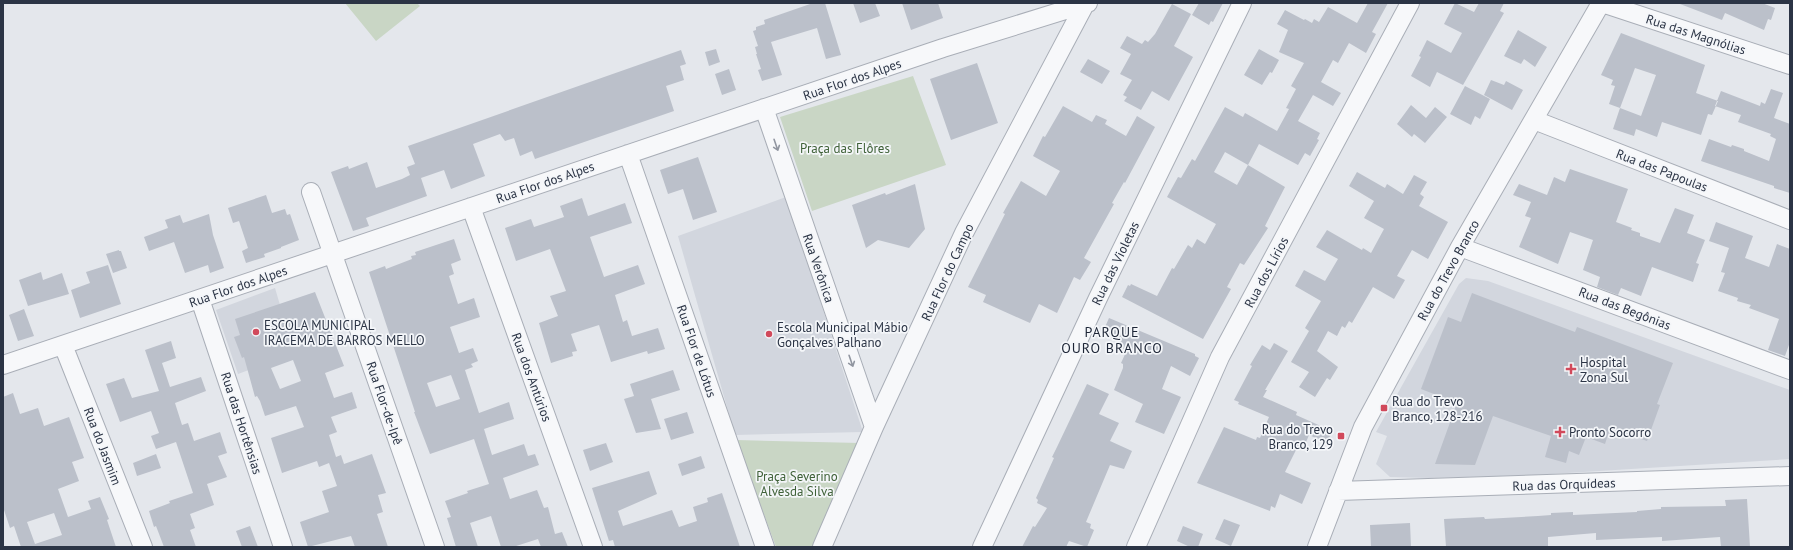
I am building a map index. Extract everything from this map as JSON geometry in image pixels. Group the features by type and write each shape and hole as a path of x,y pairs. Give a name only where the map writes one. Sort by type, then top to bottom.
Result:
{"street":[{"name":"Rua Flor dos Alpes","path":"3,366 764,108 944,48 1087,3"},
{"name":"Rua Flor do Campo","path":"822,547 874,427 964,233 1087,3"},
{"name":"Rua das Violetas","path":"982,547 1098,298 1242,3"},
{"name":"Rua dos Lírios","path":"1136,547 1220,357 1410,3"},
{"name":"Rua das Magnólias","path":"1602,3 1790,65"},
{"name":"Rua do Trevo Branco","path":"1317,547 1363,427 1460,247 1602,3"},
{"name":"Rua Verônica","path":"764,108 874,427"},
{"name":"Rua das Papoulas","path":"1534,120 1790,220"},
{"name":"Rua Flor de Lótus","path":"628,154 765,547"},
{"name":"Rua Flor-de-Ipê","path":"311,192 334,254 435,547"},
{"name":"Rua dos Antúrios","path":"471,207 593,547"},
{"name":"Rua das Begônias","path":"1460,247 1790,370"},
{"name":"Rua das Hortênsias","path":"200,299 283,547"},
{"name":"Rua do Jasmim","path":"63,345 143,547"},
{"name":"Rua das Orquídeas","path":"1338,491 1790,476"}],"shaded area":[{"name":"Escola Municipal Mábio Gonçalves Palhano","path":"786,197 863,432 735,435 678,236"},
{"name":"Hospital Zona Sul","path":"1466,278 1488,281 1790,390 1790,459 1535,475 1430,478 1390,477 1376,464 1387,436 1376,432 1459,284"},
{"name":"ESCOLA MUNICIPAL IRACEMA DE BARROS MELLO","path":"275,288 294,353 238,374 216,310"}],"green space":[{"path":"345,3 417,3 420,6 376,41"},
{"name":"Praça das Flôres","path":"913,76 946,165 812,211 780,117"},
{"name":"Praça Severino Alvesda Silva","path":"736,440 860,443 816,547 776,547"}],"building":[{"path":"813,3 825,3 841,55 826,59 817,28 771,42 782,75 762,81 758,70 761,69 755,47 758,46 753,31 756,30 756,27 765,24 764,20"},
{"path":"853,3 875,3 880,16 860,23"},
{"path":"902,3 938,3 943,18 911,30"},
{"path":"1199,3 1223,3 1213,22 1211,21 1209,25 1192,15"},
{"path":"1368,3 1388,3 1372,32 1376,34 1366,53 1349,43 1338,63 1333,60 1321,82 1341,93 1333,106 1313,95 1298,121 1320,133 1317,139 1319,140 1310,156 1305,153 1298,165 1259,144 1248,165 1285,187 1265,226 1268,228 1244,265 1240,263 1227,287 1231,289 1203,339 1122,297 1128,285 1130,286 1131,284 1157,296 1172,268 1174,269 1188,245 1192,248 1197,239 1205,244 1216,224 1167,197 1178,177 1181,178 1192,159 1195,161 1225,107 1243,117 1245,113 1277,131 1289,109 1286,108 1296,89 1291,86 1304,63 1279,52 1288,30 1277,24 1285,10 1312,23 1314,19 1319,22 1328,7 1357,23","holes":["1225,152 1248,165 1237,185 1214,172"]},
{"path":"1455,3 1474,12 1479,3 1504,3 1500,11 1504,13 1463,85 1437,72 1430,87 1411,76 1421,57 1419,56 1427,40 1451,53 1462,33 1444,24"},
{"path":"1680,3 1762,3 1775,8 1771,20 1768,19 1764,30 1725,13 1722,20"},
{"path":"1172,4 1191,14 1174,46 1193,57 1169,101 1152,91 1141,110 1124,101 1127,97 1123,95 1132,80 1120,74 1131,54 1120,48 1127,36 1142,44 1145,40 1148,42 1155,34"},
{"path":"1518,30 1547,47 1535,67 1524,59 1521,64 1504,56"},
{"path":"1621,33 1705,65 1696,93 1718,101 1712,115 1708,114 1701,135 1662,122 1657,137 1636,129 1634,136 1613,129 1620,108 1609,104 1615,86 1611,85 1613,80 1601,75","holes":["1635,68 1656,75 1641,116 1620,108"]},
{"path":"716,49 720,62 709,66 705,52"},
{"path":"1259,49 1279,60 1272,73 1270,72 1262,85 1244,75"},
{"path":"681,50 686,64 680,66 684,80 666,86 674,111 535,159 532,151 520,156 514,138 505,141 500,134 473,144 485,176 451,189 444,170 421,178 427,196 366,218 369,226 353,231 331,172 348,166 349,169 367,162 376,188 402,179 410,175 407,167 415,164 408,146"},
{"path":"1088,59 1110,71 1102,84 1080,72"},
{"path":"977,63 998,123 951,140 930,79"},
{"path":"729,69 736,90 722,95 715,74"},
{"path":"1491,80 1504,85 1506,81 1523,90 1512,110 1484,95"},
{"path":"1465,86 1490,99 1480,119 1475,116 1471,125 1450,114"},
{"path":"1771,89 1783,93 1774,118 1790,124 1790,193 1701,161 1709,139 1731,147 1732,145 1744,149 1744,151 1769,161 1776,139 1770,136 1771,134 1738,122 1741,115 1715,106 1721,91 1760,106 1761,102 1765,104"},
{"path":"1411,105 1426,118 1435,107 1447,117 1425,143 1414,134 1412,137 1397,124"},
{"path":"1063,106 1092,122 1096,115 1107,120 1105,124 1126,136 1137,116 1155,127 1125,183 1124,182 1112,203 1114,204 1084,258 1091,262 1080,280 1074,277 1057,313 1039,304 1030,323 983,302 986,295 968,287 1005,214 1003,213 1021,181 1046,196 1060,171 1033,156 1043,136 1045,137"},
{"path":"698,157 717,212 693,220 683,189 668,194 660,170"},
{"path":"1570,169 1628,189 1616,222 1632,228 1631,230 1640,233 1640,236 1660,243 1675,208 1694,215 1687,233 1705,240 1696,263 1699,264 1693,282 1652,267 1641,296 1621,288 1618,295 1597,287 1600,277 1583,270 1593,240 1570,232 1558,264 1519,247 1531,218 1525,216 1531,202 1513,195 1519,184 1547,195 1554,177 1565,182"},
{"path":"1357,172 1385,188 1387,184 1403,194 1414,175 1427,182 1420,194 1424,197 1419,206 1448,222 1428,259 1412,250 1397,276 1405,280 1394,299 1373,287 1352,323 1349,321 1345,328 1342,326 1337,336 1328,331 1317,351 1338,367 1330,380 1327,378 1315,397 1299,387 1309,372 1291,362 1309,331 1305,328 1321,301 1295,286 1304,270 1325,281 1338,259 1316,247 1327,230 1362,250 1363,248 1371,253 1384,229 1364,218 1374,201 1349,186"},
{"path":"915,184 925,229 909,248 878,240 866,248 852,205 885,193 886,195"},
{"path":"266,195 272,213 285,209 287,215 290,214 299,240 264,254 265,257 246,263 242,251 248,248 239,221 233,223 228,208"},
{"path":"582,198 588,216 625,203 632,223 590,237 604,277 638,265 645,284 615,295 623,322 627,320 632,336 658,328 665,349 648,354 647,351 611,362 599,325 571,334 577,351 572,352 573,356 551,363 539,323 558,316 550,296 566,291 550,249 516,261 505,228 531,219 534,227 564,217 560,206"},
{"path":"209,214 213,235 224,268 210,273 208,265 185,273 174,242 149,251 144,237 168,228 165,220 180,215 183,223"},
{"path":"1716,222 1753,236 1745,258 1769,267 1777,244 1790,249 1790,342 1785,356 1768,350 1779,319 1749,308 1751,305 1737,301 1738,298 1718,291 1725,273 1721,272 1729,248 1709,241"},
{"path":"454,239 461,260 451,264 454,274 449,276 458,304 474,298 480,317 450,327 459,353 473,348 478,361 471,364 473,367 465,370 479,413 509,402 514,419 484,429 492,455 524,444 528,456 535,454 539,465 503,478 510,499 537,490 544,508 548,507 555,534 562,532 568,547 541,547 538,539 513,547 501,547 491,516 470,523 478,547 456,547 447,518 451,517 445,501 468,493 467,491 489,484 474,439 430,454 414,412 369,272 385,266 386,269 412,259 411,256 416,255 415,252","holes":["451,375 460,399 436,407 427,383"]},
{"path":"119,250 121,251 127,268 113,273 106,254"},
{"path":"108,265 121,304 80,318 71,290 90,283 86,272"},
{"path":"41,272 43,280 62,273 69,294 28,306 19,280"},
{"path":"315,292 344,366 325,373 334,398 352,392 357,408 331,417 337,432 329,435 336,457 341,455 344,464 372,454 386,493 378,495 383,512 377,514 388,547 355,547 351,536 308,547 300,522 329,512 322,491 337,486 329,463 319,467 317,461 282,473 271,438 304,427 296,406 265,416 260,401 257,396 255,397 244,357 242,358 234,337 240,335 235,319","holes":["293,360 301,381 280,389 271,368"]},
{"path":"1472,293 1575,332 1577,327 1673,363 1657,404 1660,405 1647,441 1610,428 1605,444 1586,437 1579,455 1569,451 1566,463 1545,457 1551,436 1493,416 1475,465 1435,464 1457,403 1421,389 1448,317 1461,322"},
{"path":"24,309 34,336 18,341 9,315"},
{"path":"1109,318 1195,354 1195,356 1199,358 1190,376 1171,366 1162,389 1181,397 1164,434 1135,422 1143,404 1114,390 1123,368 1123,364 1121,363 1127,350 1117,346 1119,341 1102,334"},
{"path":"171,341 176,358 162,363 170,387 201,377 206,391 175,403 182,425 188,423 194,441 220,432 227,453 218,456 227,477 207,484 214,505 190,514 195,528 190,530 196,547 164,547 156,526 154,527 149,511 170,503 169,501 193,493 176,442 156,449 151,436 159,433 151,411 120,422 106,384 124,378 132,398 159,391 145,350"},
{"path":"1274,343 1288,351 1265,390 1267,390 1263,397 1297,412 1296,415 1332,431 1327,443 1309,435 1304,447 1299,445 1285,472 1311,483 1302,504 1280,494 1275,508 1271,506 1270,511 1197,483 1224,427 1256,440 1257,437 1260,438 1269,417 1238,404 1239,402 1234,400 1252,366 1250,365 1262,345 1270,350"},
{"path":"673,370 680,390 651,399 661,429 636,433 624,399 634,396 630,384"},
{"path":"1087,384 1109,394 1099,414 1119,423 1110,441 1132,451 1124,469 1110,465 1086,522 1091,524 1090,528 1094,530 1087,547 1069,541 1066,547 1022,547 1033,526 1035,527 1047,508 1037,503 1038,500 1036,498 1054,458 1052,457"},
{"path":"13,393 20,414 38,408 44,426 69,417 84,458 72,462 79,481 58,489 68,517 91,509 88,501 100,497 109,519 107,520 116,547 21,547 14,526 10,528 3,507 3,397","holes":["54,513 62,535 35,544 27,522"]},
{"path":"687,412 694,433 671,440 664,419"},
{"path":"606,443 613,462 590,471 583,450"},
{"path":"156,454 161,468 137,476 133,463"},
{"path":"701,456 705,468 682,476 678,464"},
{"path":"649,471 657,494 618,511 623,526 672,510 679,527 697,521 693,507 708,502 707,498 722,493 740,547 615,547 613,540 609,541 592,488"},
{"path":"1747,499 1750,547 1721,547 1720,537 1662,541 1662,537 1596,540 1596,533 1548,537 1548,547 1446,547 1444,519 1484,517 1485,519 1551,515 1551,513 1573,512 1573,515 1637,512 1661,509 1661,507 1726,506 1725,500"},
{"path":"1224,519 1240,525 1231,546 1215,539"},
{"path":"1410,523 1411,547 1371,547 1370,525"},
{"path":"250,526 258,547 242,547 236,531"},
{"path":"1183,526 1203,534 1198,547 1190,547 1177,541"}],"place":[{"name":"ESCOLA MUNICIPAL IRACEMA DE BARROS MELLO","path":"256,332"},
{"name":"Escola Municipal Mábio Gonçalves Palhano","path":"769,334"},
{"name":"Hospital Zona Sul","path":"1571,369"},
{"name":"Rua do Trevo Branco, 128-216","path":"1384,408"},
{"name":"Pronto Socorro","path":"1560,432"},
{"name":"Rua do Trevo Branco, 129","path":"1341,436"}],"district":[{"name":"PARQUE OURO BRANCO","path":"1112,340"}]}
